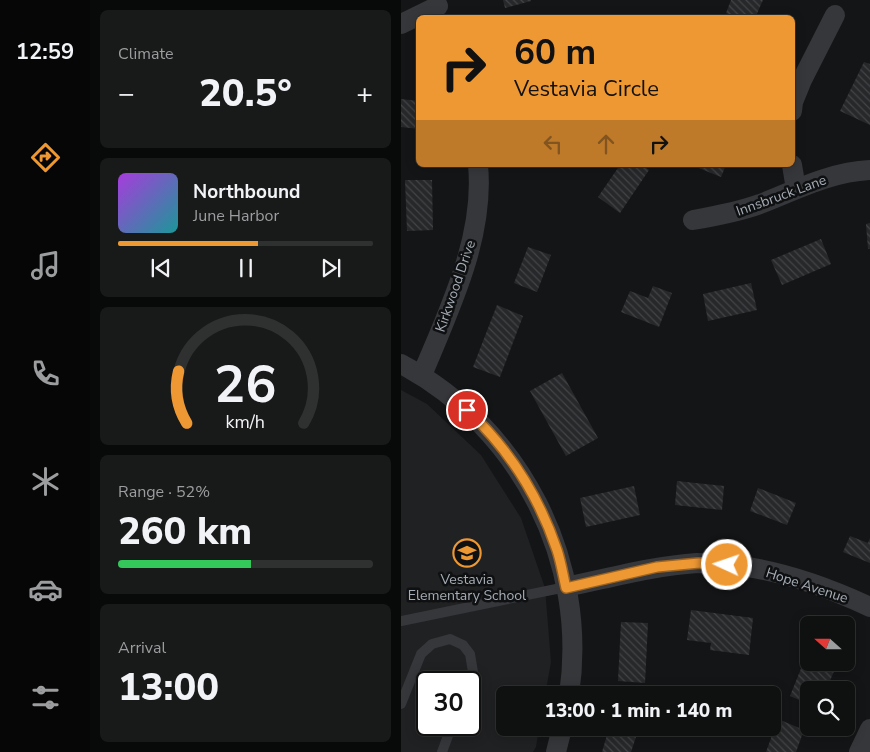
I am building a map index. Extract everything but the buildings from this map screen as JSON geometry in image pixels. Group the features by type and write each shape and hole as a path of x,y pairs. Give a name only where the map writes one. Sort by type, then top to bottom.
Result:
{"street":[{"path":"422,15 438,8"},
{"path":"795,97 835,15"},
{"path":"401,24 416,18"},
{"name":"Kirkwood Drive","path":"422,375 455,294 474,233 479,191 478,167"},
{"path":"792,167 796,189"},
{"name":"Innsbruck Lane","path":"693,220 733,213 819,180 840,174 870,170"},
{"path":"401,364 422,375 453,397 481,423 505,451 526,482 544,516 557,551 571,620 572,652 570,686"},
{"name":"Hope Avenue","path":"566,588 657,567 699,563 741,566 791,577 843,594 870,607"},
{"path":"859,752 870,729"},
{"path":"556,752 560,736"}],"lane":[{"path":"401,621 566,588"},
{"path":"401,704 421,654 432,644 450,639 463,645 470,654 473,671"},
{"path":"442,752 448,736"}],"shaded area":[{"name":"Vestavia Elementary School","path":"401,390 427,404 481,455 521,518 545,588 551,662 547,686 496,686 496,736 538,736 533,752 401,752"}],"place":[{"name":"Vestavia Elementary School","path":"467,553"}],"route":[{"path":"467,410 505,451 526,482 544,516 557,551 566,588 657,567 699,563 727,565"}]}
